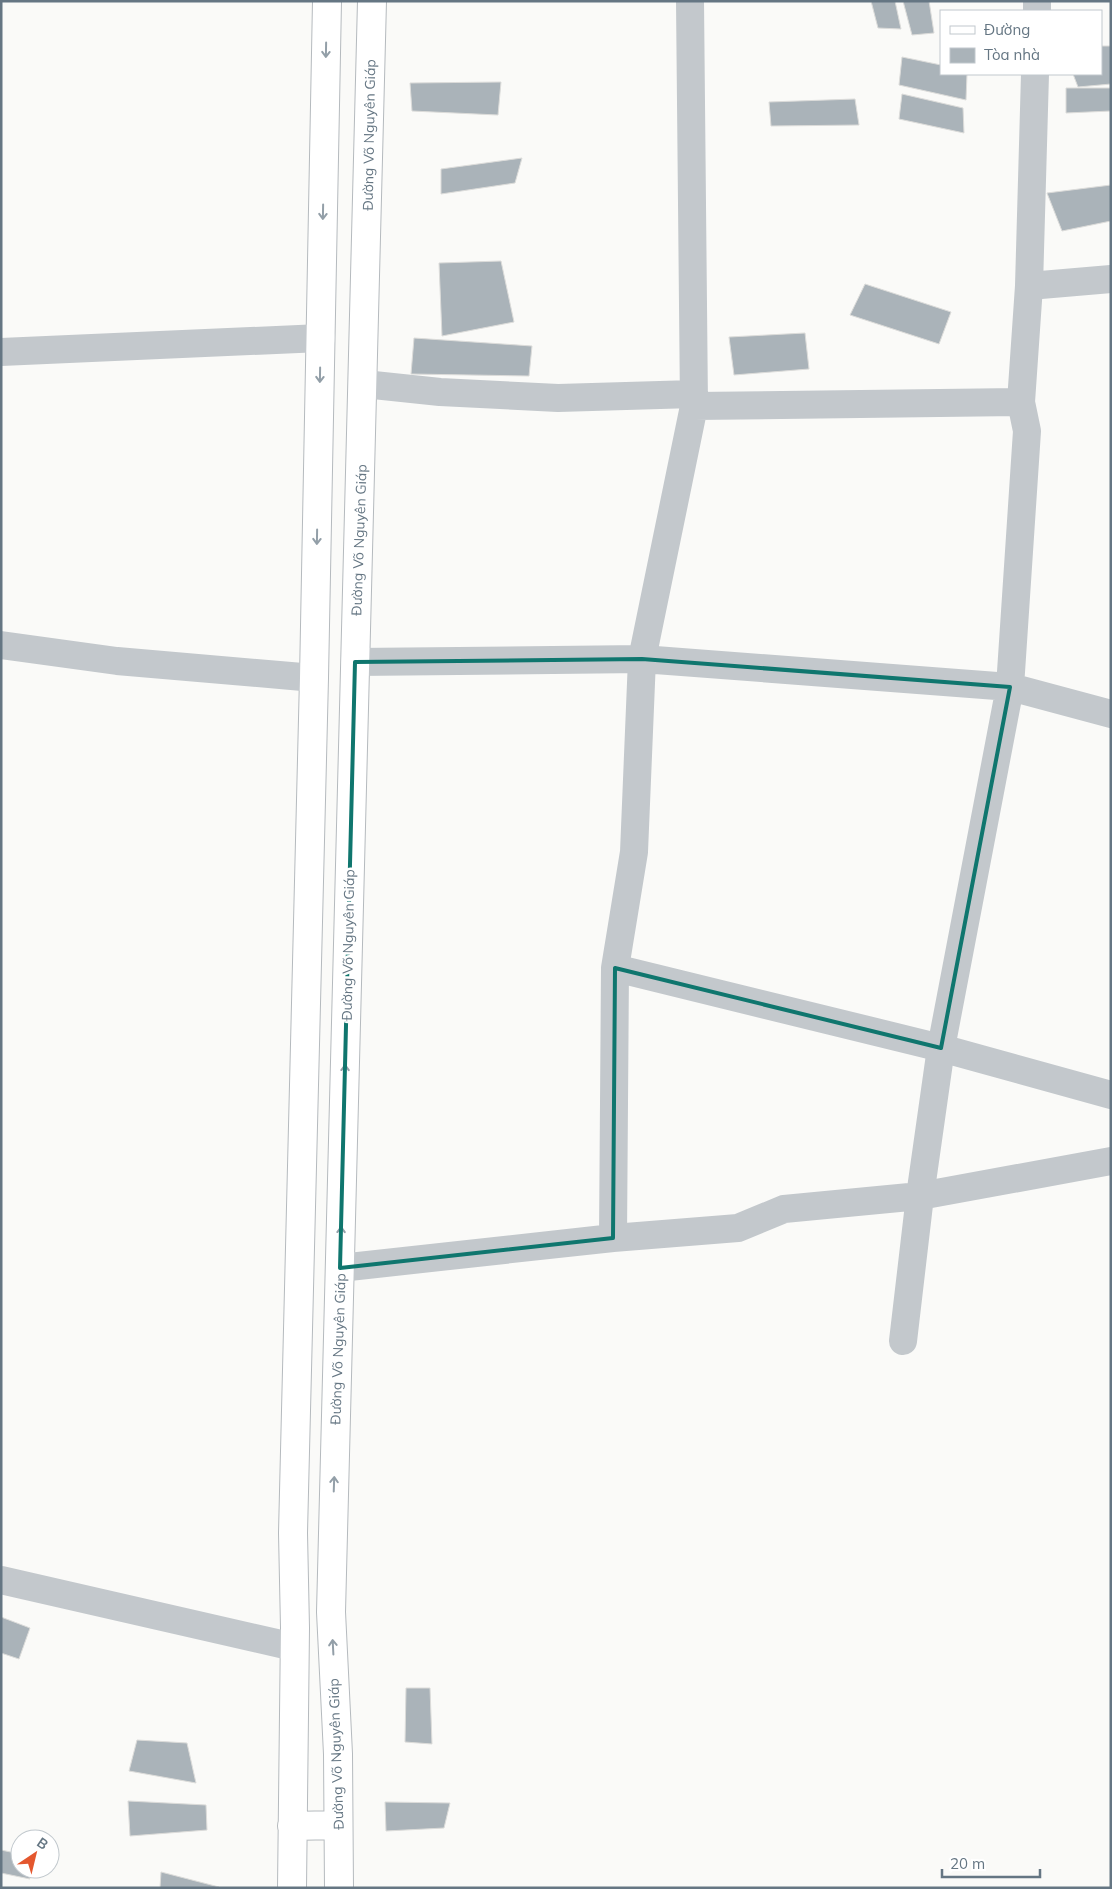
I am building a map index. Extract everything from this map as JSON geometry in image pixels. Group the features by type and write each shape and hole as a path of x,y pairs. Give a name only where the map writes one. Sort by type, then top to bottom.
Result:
{"main road":[{"path":"292,1888 293,1533 314,678 327,1"},
{"name":"Đường Võ Nguyên Giáp","path":"339,1888 338,1754 331,1612 355,662 364,384 372,1"},
{"path":"292,1826 338,1825"}],"street":[{"path":"613,1238 615,968 634,852 642,659 694,400 690,1"},
{"path":"903,1341 920,1196 941,1048 1010,687 1028,432 1020,402 1029,286 1035,75"},
{"path":"1029,286 1111,279"},
{"path":"1,352 321,338"},
{"path":"364,384 440,392 558,398 1020,402"},
{"path":"1,645 117,661 314,678"},
{"path":"355,662 642,659 1010,687 1111,714"},
{"path":"615,968 941,1048 1111,1095"},
{"path":"340,1268 613,1238 738,1228 784,1210 920,1196 1111,1161"},
{"path":"1,1580 294,1647"}],"highlighted area":[{"path":"642,659 1010,687 941,1048 615,968 613,1238 340,1268 355,662"}],"building":[{"path":"871,1 895,1 901,29 878,28"},
{"path":"903,1 929,1 934,33 912,35"},
{"path":"1102,46 1111,46 1111,84 1078,87 1073,75 1102,75"},
{"path":"902,57 940,65 940,75 967,75 966,100 899,85"},
{"path":"501,82 498,115 412,111 410,83"},
{"path":"1066,88 1111,88 1111,111 1066,113"},
{"path":"902,94 963,108 964,133 899,119"},
{"path":"855,99 859,125 771,126 769,102"},
{"path":"522,158 515,183 441,194 441,169"},
{"path":"1111,185 1111,221 1062,231 1047,193"},
{"path":"501,261 514,322 442,336 439,263"},
{"path":"865,284 951,312 939,344 850,315"},
{"path":"805,333 809,369 734,375 729,337"},
{"path":"414,338 532,346 529,376 411,374"},
{"path":"1,1617 30,1628 19,1659 1,1653"},
{"path":"406,1688 430,1688 432,1744 405,1742"},
{"path":"137,1740 187,1743 196,1783 129,1771"},
{"path":"128,1801 206,1805 207,1830 130,1836"},
{"path":"385,1802 450,1803 444,1828 386,1831"},
{"path":"1,1850 10,1852 10,1875 1,1873"},
{"path":"161,1872 219,1887 219,1888 160,1888"}]}
